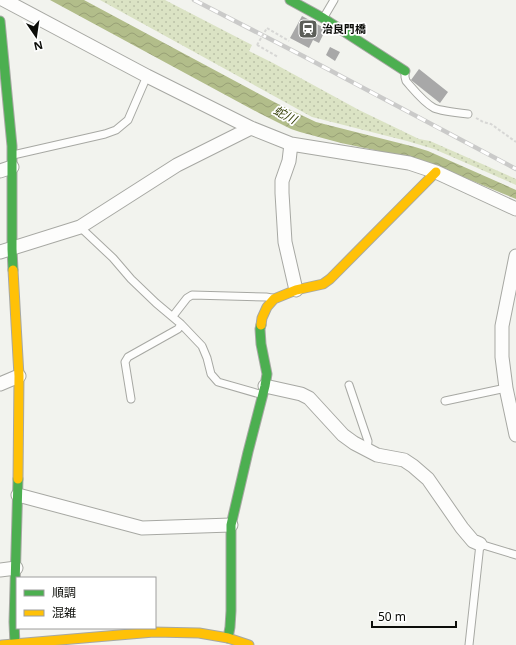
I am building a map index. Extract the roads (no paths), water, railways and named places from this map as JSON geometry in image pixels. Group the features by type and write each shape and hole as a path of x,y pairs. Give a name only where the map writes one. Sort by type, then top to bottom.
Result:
{"street":[{"path":"4,0 147,76 251,128 291,144 401,161 436,172 516,209"},
{"path":"290,0 322,18 405,71"},
{"path":"0,21 1,55 9,107 12,146 5,166 6,250 19,376 18,495 14,622 15,644"},
{"path":"6,250 80,227 177,165 251,128"},
{"path":"291,144 289,161 282,181 282,193 285,242 296,290"},
{"path":"228,638 231,611 231,525 267,374 261,344 260,329 262,318 267,307 274,299 296,290 323,284 330,280 436,172"},
{"path":"516,256 502,326 502,357 506,388 516,435"},
{"path":"0,384 19,376"},
{"path":"264,391 301,394 309,398 343,435 377,455 404,460 413,466 428,479 462,528 473,541 480,544"},
{"path":"18,495 142,528 231,525"},
{"path":"0,570 16,568"},
{"path":"2,645 119,640 154,632 185,639 199,633 228,638 249,645"}],"lane":[{"path":"322,18 334,0"},
{"path":"405,71 406,81 430,105 435,108 468,114"},
{"path":"5,166 116,130 128,120 147,76"},
{"path":"80,227 113,258 156,303 173,316 202,346 211,374 218,382 264,391"},
{"path":"173,316 192,294 266,297 274,299"},
{"path":"131,400 125,362 128,357 178,329 181,324"},
{"path":"349,385 368,441 367,450"},
{"path":"446,402 506,388"},
{"path":"469,645 480,544 516,555"}],"water":[{"name":"蛇川","path":"50,0 84,0 278,104 316,122 428,151 516,190 516,199 434,165 412,158 341,143 291,129"}],"railway":[{"path":"194,0 516,169"}],"place":[{"name":"治良門橋","path":"308,29"}]}
